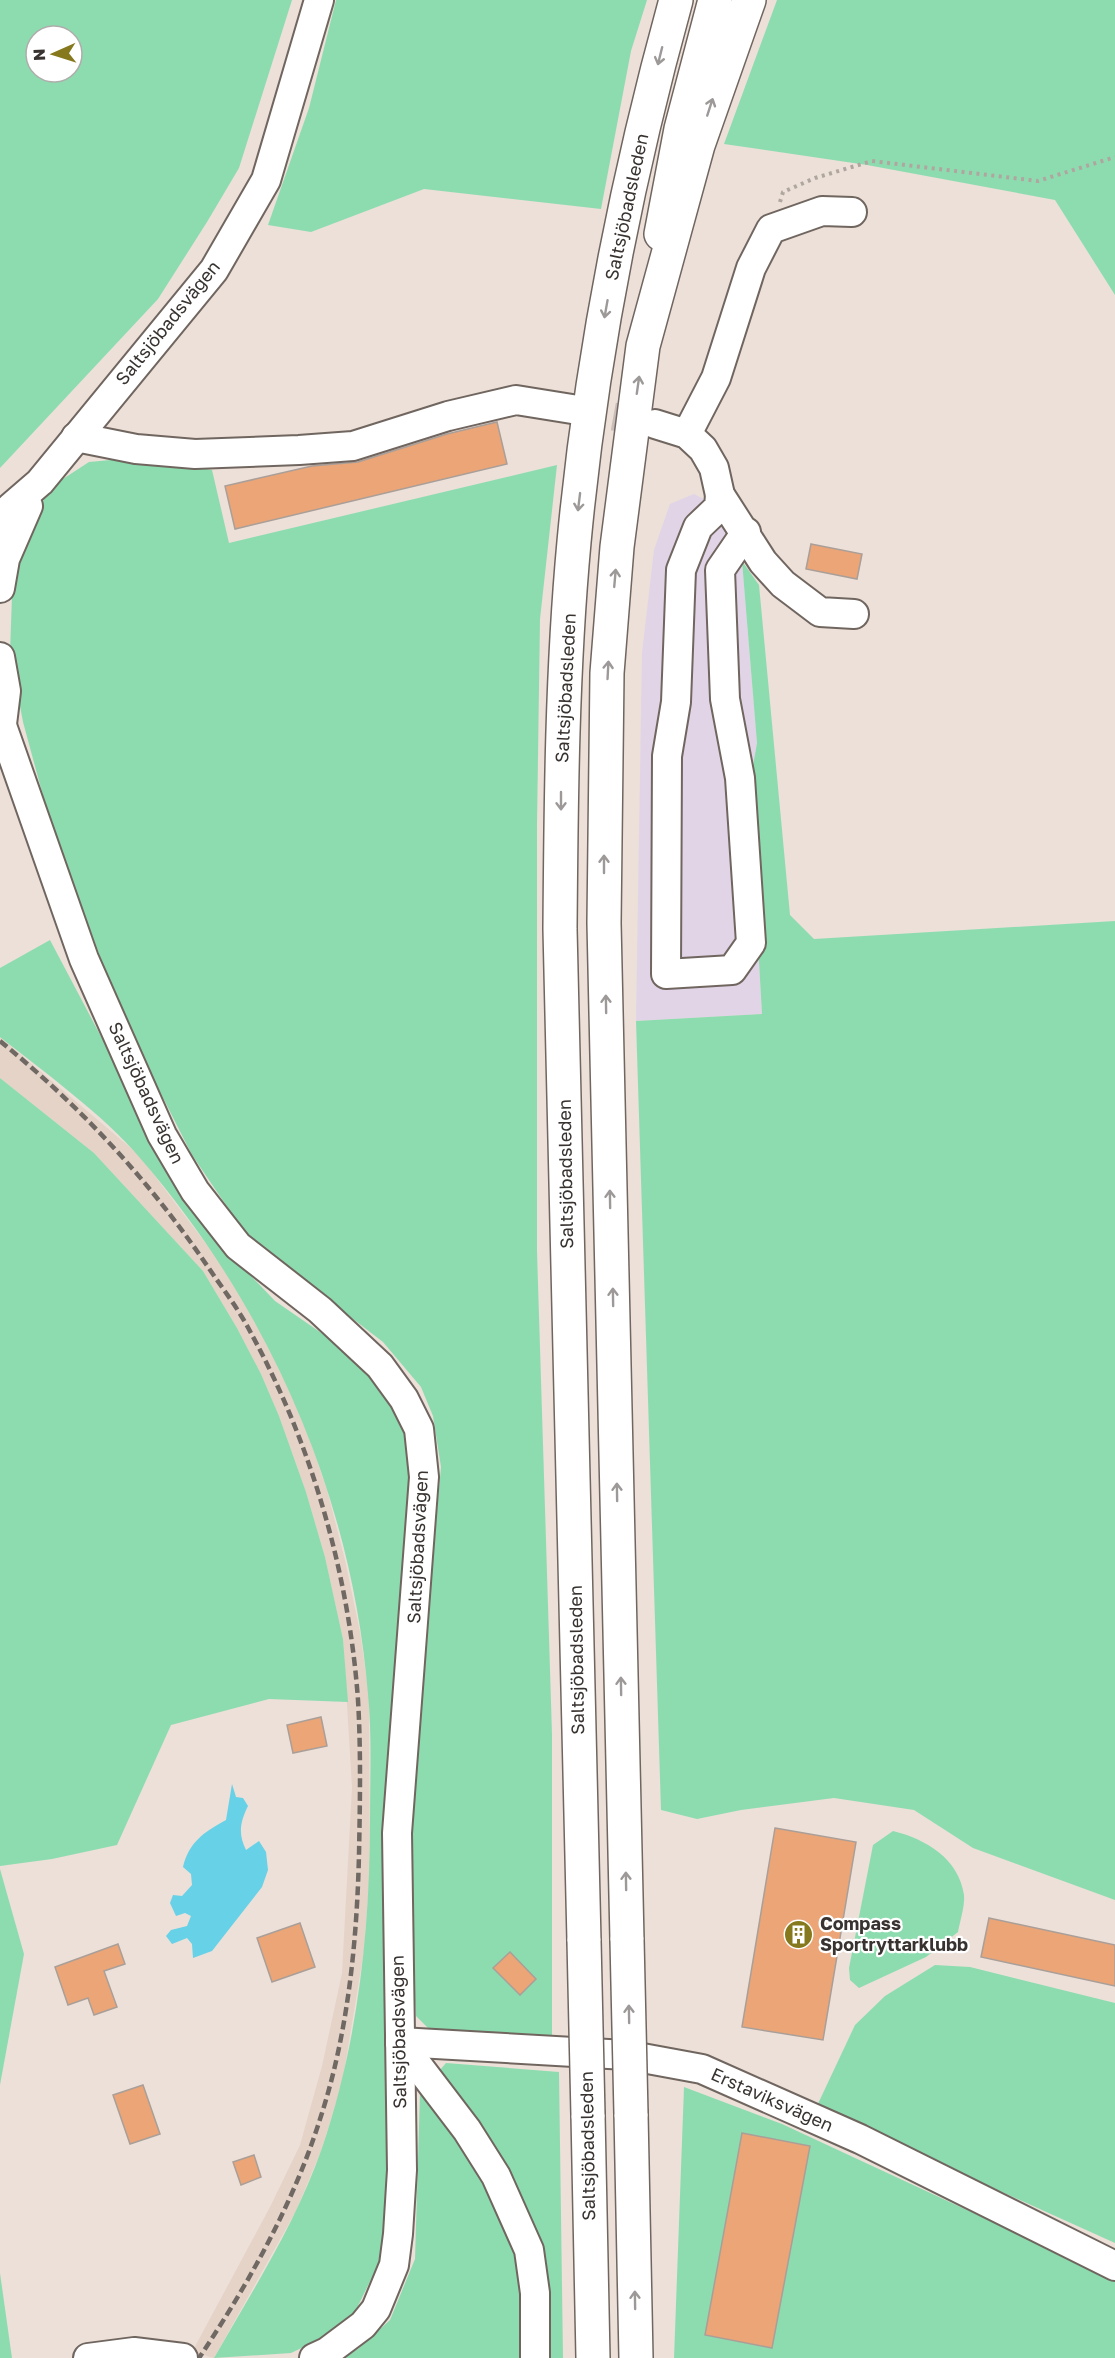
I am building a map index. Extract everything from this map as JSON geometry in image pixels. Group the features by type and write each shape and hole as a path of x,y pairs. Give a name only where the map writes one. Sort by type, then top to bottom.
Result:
{"main road":[{"name":"Saltsjöbadsleden","path":"593,2358 560,929 563,739 574,542 593,393 622,219 676,0"},
{"name":"Saltsjöbadsleden","path":"636,2358 604,923 607,673 617,547 643,346 666,203 681,129 715,0"},
{"path":"643,346 692,165 721,73 749,0"}],"street":[{"name":"Saltsjöbadsvägen","path":"0,525 11,507 40,482 214,270 266,180 319,0"},
{"path":"687,434 716,378 751,268 771,229 822,211 852,212"},
{"path":"76,437 136,449 195,454 299,450 353,446 448,416 516,400 572,409"},
{"path":"655,424 687,434 703,448 714,468 720,495 719,507 698,527 681,570 676,702 667,756 666,974 732,970 751,943 742,790 734,741 728,721 720,570 746,532"},
{"name":"Saltsjöbadsvägen","path":"0,588 5,559 40,482"},
{"path":"720,495 746,532 763,562 783,584 820,612 854,614"},
{"name":"Saltsjöbadsvägen","path":"0,657 6,692 1,723 84,959 162,1135 195,1191 238,1246 320,1310 380,1366 404,1399 419,1429 424,1477 397,1833 402,2170 394,2265 376,2309 363,2325 327,2352 314,2358"},
{"path":"400,2042 467,2130 496,2176 529,2250 535,2293 535,2358"},
{"name":"Erstaviksvägen","path":"400,2042 626,2055 702,2069 860,2139 1115,2266"},
{"path":"88,2358 134,2352 183,2358"}],"path":[{"path":"771,229 783,192 815,178 872,161 1038,181 1090,162 1115,157"}],"shaded area":[{"path":"694,494 719,507 742,561 757,743 749,788 762,1014 636,1021 642,653 654,550 670,504"},
{"path":"0,1037 139,1155 228,1273 274,1356 301,1414 327,1490 360,1632 369,1695 370,1872 364,1951 342,2084 321,2151 296,2211 214,2358 192,2352 270,2207 300,2145 322,2066 342,1973 352,1787 343,1639 325,1557 306,1492 279,1416 261,1374 237,1328 203,1271 94,1153 0,1078"}],"green space":[{"path":"0,0 292,0 239,168 158,299 0,468"},
{"path":"336,0 647,0 631,51 601,209 424,189 311,232 268,225 309,108"},
{"path":"777,0 1115,0 1115,295 1055,200 867,165 724,144"},
{"path":"143,457 212,470 229,543 557,465 540,619 537,826 537,1251 552,1734 552,2035 432,2032 416,2016 410,1922 408,1832 441,1467 433,1416 421,1387 383,1342 249,1239 192,1155 122,1017 48,814 23,722 10,653 12,595 22,548 49,488 89,462"},
{"path":"742,561 759,585 790,915 814,939 1115,921 1115,1900 973,1848 914,1810 834,1798 741,1810 697,1819 661,1810 636,1021 762,1014 749,788 757,743"},
{"path":"50,940 181,1188 229,1253 275,1301 346,1350 393,1397 410,1433 416,1467 386,1872 386,2211 382,2257 356,2310 329,2335 291,2353 214,2358 273,2256 300,2203 322,2148 345,2068 360,1986 368,1903 370,1725 359,1620 344,1548 323,1477 296,1408 265,1341 228,1277 186,1216 126,1142 73,1095 0,1037 0,968"},
{"path":"0,1078 94,1153 203,1271 237,1328 261,1374 279,1416 306,1492 325,1557 343,1639 348,1702 269,1699 171,1725 117,1845 52,1859 0,1866"},
{"path":"893,1831 929,1845 948,1861 955,1871 964,1895 958,1932 926,1957 859,1988 850,1980 849,1968 873,1845"},
{"path":"0,1869 24,1954 0,2085"},
{"path":"935,1965 970,1967 1115,2003 1115,2243 816,2108 855,2025 885,1996"},
{"path":"446,2063 559,2072 563,2358 341,2358 358,2349 390,2320 415,2259 420,2093"},
{"path":"684,2087 782,2124 1115,2279 1115,2358 674,2358"},
{"path":"0,2273 12,2358 0,2358"}],"water":[{"path":"232,1784 236,1797 243,1798 248,1806 241,1828 243,1844 246,1850 259,1841 266,1852 268,1870 262,1887 212,1951 193,1958 192,1944 187,1938 172,1944 166,1936 171,1930 187,1926 191,1916 185,1913 176,1916 170,1903 173,1895 182,1896 192,1885 191,1874 183,1867 193,1844 226,1820"}],"building":[{"path":"497,422 507,464 235,529 225,486 312,466 358,462 447,434"},
{"path":"811,544 862,554 857,579 806,569"},
{"path":"321,1717 327,1746 293,1753 287,1725"},
{"name":"Compass Sportryttarklubb","path":"775,1828 856,1842 823,2040 742,2027"},
{"path":"989,1918 1115,1945 1115,1986 981,1957"},
{"path":"300,1923 315,1967 272,1982 257,1938"},
{"path":"118,1944 125,1964 104,1971 117,2007 94,2015 88,1998 68,2005 55,1967"},
{"path":"510,1952 536,1979 520,1995 493,1968"},
{"path":"143,2085 160,2134 130,2144 113,2095"},
{"path":"742,2133 810,2146 772,2348 705,2335"},
{"path":"254,2155 261,2177 241,2185 233,2162"}],"tunnel":[{"path":"572,409 655,424"}],"railway":[{"path":"0,1041 86,1119 138,1175 185,1235 247,1326 293,1421 310,1466 324,1512 346,1606 358,1700 360,1796 356,1920 349,1986 338,2052 321,2116 284,2211 235,2301 199,2358"}],"place":[{"name":"Compass Sportryttarklubb","path":"799,1934"}]}
